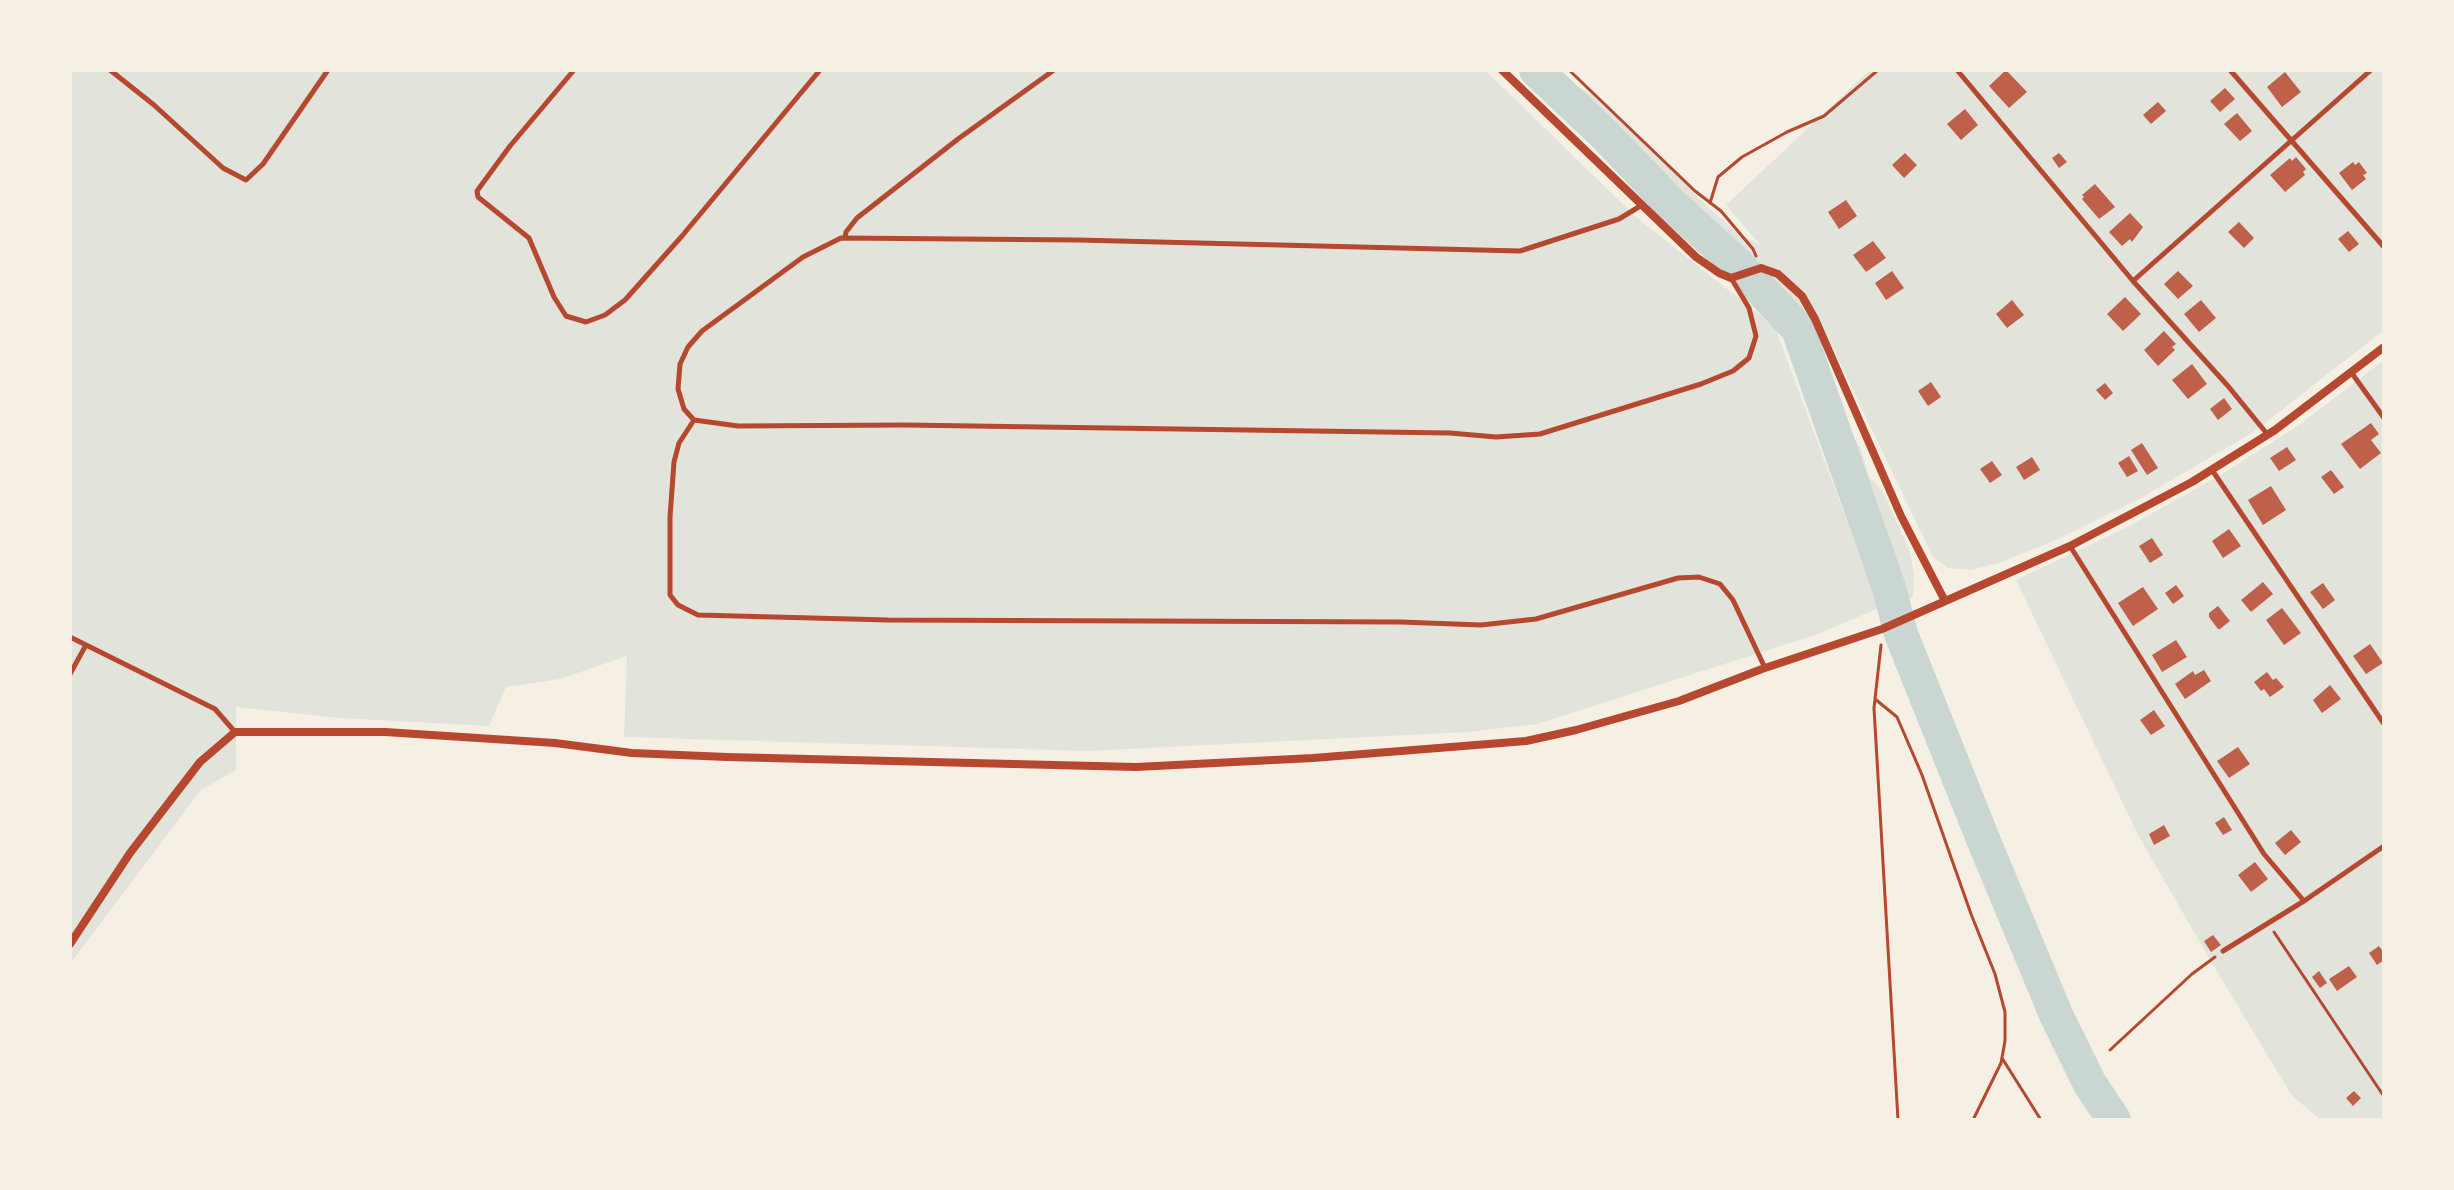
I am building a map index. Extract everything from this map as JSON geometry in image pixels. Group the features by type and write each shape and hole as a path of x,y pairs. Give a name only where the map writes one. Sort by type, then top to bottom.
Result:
{"street":[{"path":"1502,70 1696,257 1731,278 1761,268 1778,274 1802,296 1815,319 1901,516 1945,601"},
{"path":"70,944 130,853 192,772 235,732 385,732 555,743 632,753 1051,766 1179,765 1313,758 1526,741 1576,730 1679,701 1882,629 2070,546 2212,470 2268,435 2384,347"}],"lane":[{"path":"110,70 223,168 246,180 263,164 328,70"},
{"path":"574,70 477,191 478,197 529,238 554,297 566,316 586,322 605,315 625,300 702,213 820,70"},
{"path":"845,238 857,218 958,139 1054,70"},
{"path":"1957,70 2133,281 2268,435"},
{"path":"2230,70 2384,247"},
{"path":"2133,281 2371,70"},
{"path":"1642,204 1619,219 1520,251 1078,240 841,238 803,257 702,331 688,347 680,364 678,389 684,409 694,420 738,426 905,425 1450,433 1496,437 1540,434 1701,384 1733,371 1749,358 1756,336 1749,308 1731,278"},
{"path":"2351,372 2384,418"},
{"path":"694,420 679,443 674,462 670,595 678,605 698,615 888,620 1481,625 1536,619 1678,578 1699,577 1720,584 1733,600 1765,668"},
{"path":"2212,470 2384,724"},
{"path":"2070,546 2264,854 2304,901"},
{"path":"70,637 215,709 235,732"},
{"path":"70,674 86,645"},
{"path":"2223,951 2384,846"}],"path":[{"path":"1569,70 1695,191 1721,211 1753,249 1761,268"},
{"path":"1710,203 1718,177 1742,157 1824,116 1878,70"},
{"path":"1882,629 1875,699 1877,780 1898,1120"},
{"path":"1875,699 1897,717 1922,775 1995,974 2005,1012 2002,1058 1973,1120"},
{"path":"2269,923 2383,1095"},
{"path":"2110,1050 2192,974 2223,951"},
{"path":"2002,1058 2041,1120"}],"shaded area":[{"path":"70,70 1485,70 1636,217 1775,327 1879,608 1818,634 1537,724 1468,732 1089,751 624,737 627,656 560,679 506,687 489,726 338,718 236,707 236,770 201,790 70,964"},
{"path":"1520,70 1553,70 1560,78 1591,94 1679,174 1695,191 1693,193 1736,232 1761,246 1726,205 1870,70 2384,70 2384,330 2252,433 2141,498 2058,539 1999,563 1971,570 1948,568 1933,557 1826,334 1811,309 1816,334 1814,363 1834,384 1844,406 1845,424 1861,449 1869,477 1882,490 1909,549 1914,574 1913,598 1886,602 1878,590 1875,567 1842,478 1827,454 1804,390 1787,327 1751,299 1741,273 1659,211 1636,179 1612,163"},
{"path":"2384,360 2384,1120 2321,1120 2292,1096 2138,835 2016,580 2131,525 2222,474 2299,425"}],"building":[{"path":"2006,70 2027,92 2009,108 1989,86"},
{"path":"2285,72 2301,92 2282,107 2267,87"},
{"path":"2225,88 2235,99 2220,112 2210,101"},
{"path":"2158,102 2166,111 2151,124 2143,115"},
{"path":"1965,109 1978,125 1961,140 1947,124"},
{"path":"2237,113 2252,131 2240,141 2224,124"},
{"path":"1905,153 1917,165 1904,178 1892,165"},
{"path":"2059,153 2067,162 2059,168 2052,158"},
{"path":"2296,157 2306,169 2303,172 2305,175 2285,192 2270,175 2290,158 2292,161"},
{"path":"2353,162 2355,165 2359,162 2367,173 2363,175 2366,179 2352,190 2339,173"},
{"path":"2095,184 2115,207 2099,219 2082,199 2082,195"},
{"path":"1846,200 1857,216 1839,229 1828,212"},
{"path":"2130,213 2143,227 2132,242 2130,239 2122,246 2109,232"},
{"path":"2239,222 2254,238 2244,248 2228,232"},
{"path":"2348,231 2359,244 2349,252 2338,239"},
{"path":"1873,241 1886,258 1866,272 1853,255"},
{"path":"1892,271 1904,288 1886,300 1875,283"},
{"path":"2178,271 2193,286 2178,299 2164,284"},
{"path":"2125,297 2141,314 2123,331 2107,314"},
{"path":"2012,300 2024,315 2007,328 1996,314"},
{"path":"2201,300 2216,318 2199,332 2184,314"},
{"path":"2164,331 2176,344 2172,347 2175,350 2158,366 2144,350"},
{"path":"2192,364 2207,384 2188,399 2172,380"},
{"path":"1931,382 1941,397 1928,406 1918,391"},
{"path":"2105,383 2113,393 2105,400 2096,390"},
{"path":"2224,398 2232,409 2218,420 2210,409"},
{"path":"2371,423 2379,434 2371,440 2381,453 2360,469 2341,444"},
{"path":"2142,443 2158,468 2147,475 2131,450"},
{"path":"2287,447 2296,460 2279,471 2270,458"},
{"path":"2129,456 2138,471 2127,477 2118,463"},
{"path":"2032,457 2040,470 2024,480 2016,467"},
{"path":"1992,461 2002,475 1990,483 1980,469"},
{"path":"2331,470 2344,487 2334,494 2321,477"},
{"path":"2271,486 2286,510 2263,525 2248,500"},
{"path":"2229,529 2241,546 2223,558 2212,541"},
{"path":"2152,538 2163,555 2150,563 2139,546"},
{"path":"2263,582 2273,594 2251,612 2241,600"},
{"path":"2323,583 2335,600 2323,609 2310,592"},
{"path":"2176,585 2184,596 2173,604 2165,593"},
{"path":"2143,587 2158,609 2133,626 2118,603"},
{"path":"2218,606 2230,621 2220,629 2209,617 2209,613"},
{"path":"2282,608 2301,633 2284,645 2266,620"},
{"path":"2176,640 2187,657 2162,672 2152,655"},
{"path":"2370,644 2383,663 2366,674 2353,656"},
{"path":"2204,670 2211,681 2185,699 2175,684 2193,671 2195,675"},
{"path":"2267,672 2284,687 2270,697 2254,682"},
{"path":"2330,685 2341,699 2322,713 2313,700"},
{"path":"2154,710 2165,726 2151,735 2140,720"},
{"path":"2238,747 2250,764 2229,778 2217,761"},
{"path":"2224,817 2232,830 2223,835 2215,823"},
{"path":"2164,825 2170,836 2154,845 2149,834"},
{"path":"2291,830 2301,842 2285,855 2275,843"},
{"path":"2255,862 2268,879 2251,892 2238,875"},
{"path":"2213,935 2221,945 2211,952 2204,941"},
{"path":"2379,946 2384,960 2377,965 2369,953"},
{"path":"2349,966 2357,977 2337,991 2329,979"},
{"path":"2319,971 2327,983 2320,988 2312,977"},
{"path":"2354,1091 2361,1098 2353,1106 2346,1098"}],"waterway":[{"path":"1536,70 1606,136 1669,202 1736,263 1798,329 1889,588 1901,634 2057,1017 2090,1084 2114,1120"}]}
